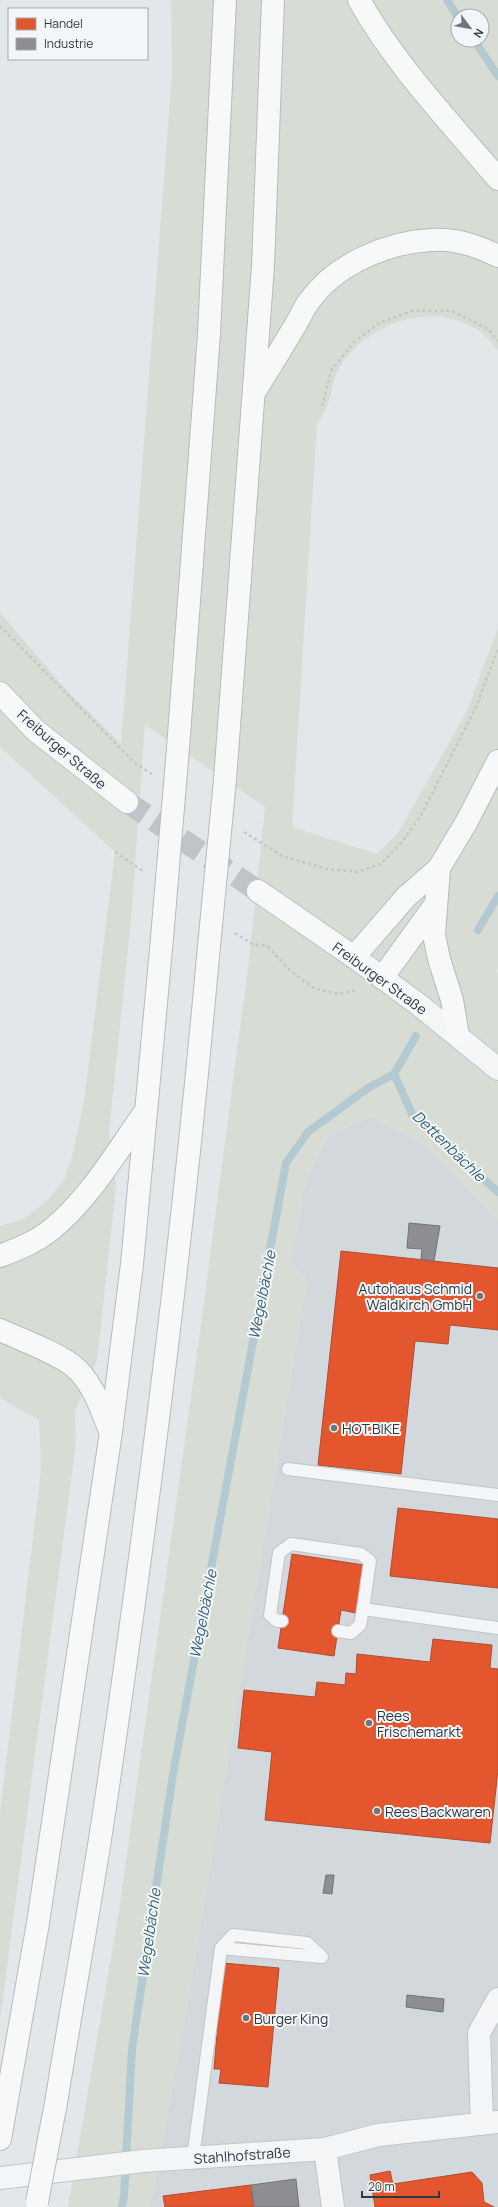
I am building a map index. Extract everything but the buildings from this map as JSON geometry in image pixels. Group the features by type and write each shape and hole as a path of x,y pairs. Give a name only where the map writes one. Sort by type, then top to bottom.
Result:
{"main road":[{"path":"0,2139 38,1923 111,1432 132,1264 178,748 209,334 225,0"},
{"path":"36,2204 56,2103 104,1810 145,1520 194,1116 225,780 254,394 262,266 273,0"},
{"path":"359,0 413,79 498,179"},
{"path":"254,394 310,300 332,278 352,263 377,251 431,240 453,241 481,248 498,256"},
{"name":"Freiburger Straße","path":"0,693 35,730 127,802"},
{"path":"354,957 406,897 439,868 466,823 498,761"},
{"path":"439,868 435,905 434,935 439,959 452,1000 458,1036"},
{"name":"Freiburger Straße","path":"258,891 354,957"},
{"path":"382,978 435,905"},
{"path":"0,1256 28,1245 52,1229 77,1204 145,1112"},
{"path":"0,1330 73,1366 86,1381 96,1397 111,1432"}],"street":[{"name":"Freiburger Straße","path":"354,957 458,1036 498,1069"},
{"name":"Stahlhofstraße","path":"0,2178 95,2168 143,2161 325,2149 378,2135 490,2123 479,2033 498,1999"},
{"path":"325,2149 333,2207"}],"lane":[{"path":"288,1469 498,1495"},
{"path":"282,1621 277,1621 270,1615 279,1553 291,1544 361,1554 370,1561 360,1625 351,1633 338,1631"},
{"path":"363,1609 498,1628"},
{"path":"193,2158 221,1948 322,1957"}],"path":[{"path":"322,406 331,371 354,342 381,322 394,317 412,311 452,311 488,329 498,341"},
{"path":"0,626 136,764 156,777"},
{"path":"243,832 282,856 327,869 358,872 382,863 402,842 420,817 476,707 498,648"},
{"path":"267,946 291,971 315,989 339,994 356,990 382,978"}],"shaded area":[{"path":"171,0 498,0 498,350 481,332 463,322 444,317 424,317 404,320 385,327 367,338 352,351 336,374 328,403 317,423 292,827 377,854 398,833 466,713 498,628 498,967 496,971 498,974 498,1219 421,1141 371,1116 327,1137 305,1184 290,1264 307,1279 185,2018 150,2207 68,2207 119,1911 198,1347 250,952 265,807 145,725 131,920 109,1132 116,1187 97,1361 75,1411 76,1443 0,2020 0,1813 41,1470 39,1420 0,1398 0,1226 23,1219 48,1200 64,1180 72,1157 84,1101 115,852 0,747 0,613 66,689 121,744 172,73"},
{"path":"371,1116 421,1141 498,1219 498,2207 150,2207 185,2018 307,1279 290,1264 305,1184 327,1137"}],"waterway":[{"path":"447,0 452,8"},
{"path":"479,48 498,76"},
{"path":"478,930 498,896"},
{"path":"394,1074 416,1036"},
{"name":"Dettenbächle","path":"394,1074 412,1114 498,1192"},
{"name":"Wegelbächle","path":"122,2207 124,2196 132,2049 173,1774 286,1163 308,1132 368,1088 394,1074"}],"tunnel":[{"path":"127,802 258,891"}],"place":[{"name":"Autohaus Schmid Waldkirch GmbH","path":"480,1296"},
{"name":"HOT.BIKE","path":"334,1428"},
{"name":"Rees Frischemarkt","path":"369,1723"},
{"name":"Rees Backwaren","path":"377,1811"},
{"name":"Burger King","path":"246,2018"}]}
